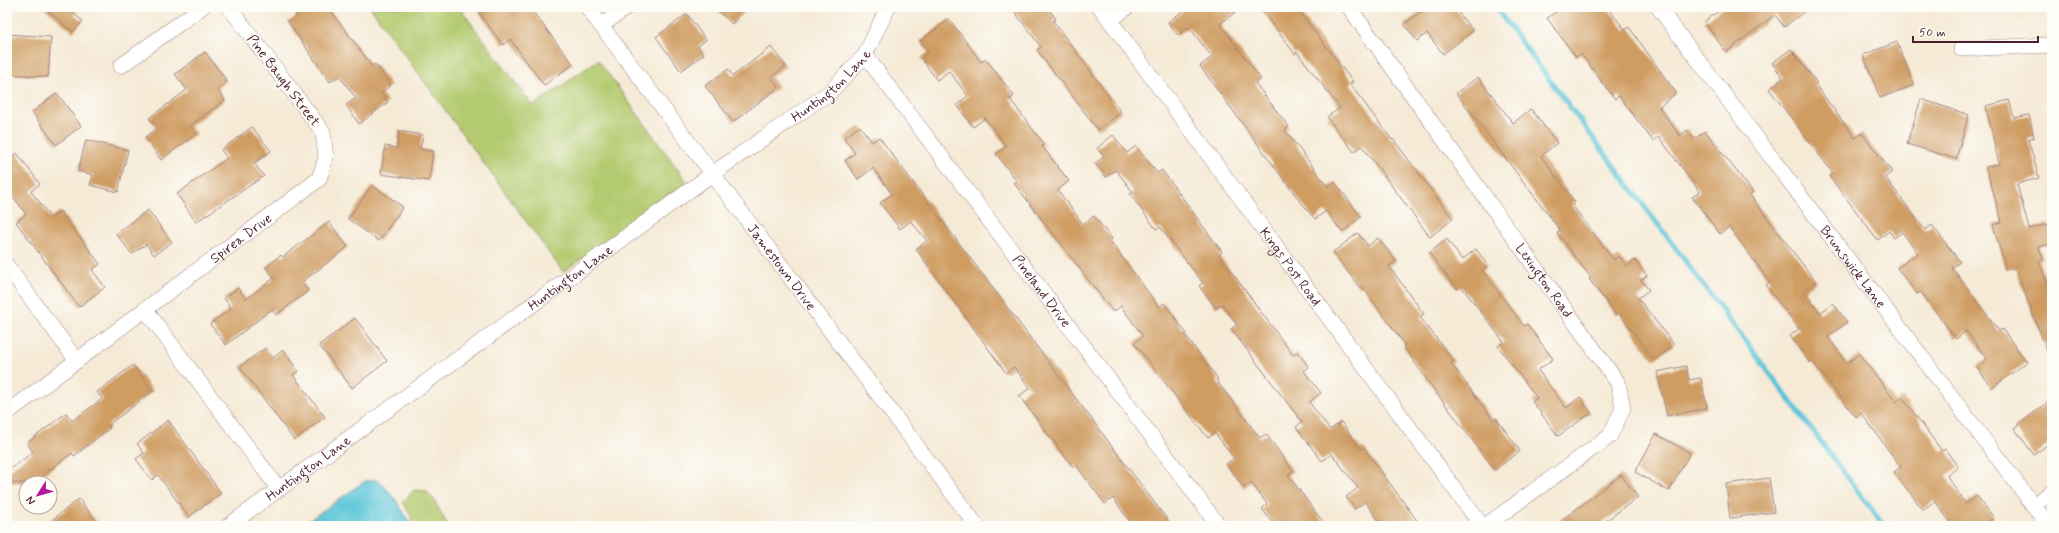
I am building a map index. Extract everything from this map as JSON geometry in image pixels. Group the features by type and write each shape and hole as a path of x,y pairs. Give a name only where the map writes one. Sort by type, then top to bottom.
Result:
{"street":[{"path":"121,66 202,7"},
{"name":"Pine Baugh Street","path":"228,7 323,132 326,158"},
{"name":"Jamestown Drive","path":"587,7 977,526"},
{"path":"601,26 627,7"},
{"name":"Huntington Lane","path":"228,526 278,488 712,174 830,92 865,55 888,7"},
{"name":"Kings Post Road","path":"1100,7 1484,526"},
{"path":"1110,20 1127,7"},
{"name":"Lexington Road","path":"1348,7 1618,383 1623,408 1610,436 1484,526"},
{"name":"Brunswick Lane","path":"1661,8 2049,526"},
{"path":"1961,49 2052,45"},
{"name":"Pineland Drive","path":"865,55 1220,526"},
{"name":"Spirea Drive","path":"7,413 319,179 326,158"},
{"path":"7,266 77,360"},
{"path":"145,309 278,488"},
{"path":"2034,505 2052,492"}],"green space":[{"path":"370,7 459,7 533,106 598,60 687,182 563,272"},
{"path":"414,490 426,491 434,500 448,526 408,526 412,518 403,502"}],"water":[{"path":"377,480 397,501 411,526 301,526 365,481"}],"building":[{"path":"43,7 80,7 74,14 83,21 73,32"},
{"path":"290,7 328,7 372,66 375,64 391,85 381,93 388,102 359,124 346,105 356,98 339,76 330,82 288,22 297,16"},
{"path":"487,7 529,7 573,64 544,85 510,39 503,45 479,13"},
{"path":"714,7 748,7 732,24"},
{"path":"1011,7 1047,7 1056,19 1053,21 1121,112 1098,130 1037,50 1041,47"},
{"path":"1188,7 1242,7 1220,24 1261,79 1255,83 1289,127 1285,130 1328,187 1335,182 1361,217 1342,232 1326,211 1315,219 1296,196 1200,66 1212,57 1189,27 1178,35 1168,22"},
{"path":"1259,7 1296,7 1353,82 1350,84 1453,219 1430,237 1362,146 1354,152 1327,117 1340,108 1297,52 1295,54"},
{"path":"1427,7 1454,7 1473,31 1443,54 1427,33 1417,41 1404,24"},
{"path":"1563,7 1607,7 1625,30 1629,27 1676,93 1659,107 1680,136 1687,130 1694,139 1705,131 1753,192 1750,195 1816,282 1804,291 1820,313 1833,303 1847,322 1828,337 1847,363 1859,354 1896,402 1902,397 1942,451 1945,449 1958,467 1947,476 1966,504 1977,496 1994,518 1983,526 1953,526 1935,501 1923,510 1894,472 1901,467 1861,413 1856,417 1812,361 1810,363 1790,336 1799,329 1766,285 1770,282 1729,227 1720,234 1692,197 1700,192 1659,137 1653,141 1619,96 1615,99 1581,54 1576,57 1547,18"},
{"path":"1724,7 1810,7 1784,27 1775,15 1726,52 1704,22"},
{"path":"687,14 706,40 698,46 704,54 681,71 656,37"},
{"path":"949,19 981,62 986,59 1014,96 1010,99 1044,144 1042,146 1069,181 1058,190 1065,200 1083,224 1094,216 1112,239 1110,241 1159,307 1164,303 1187,334 1185,335 1218,379 1216,380 1260,438 1266,434 1293,471 1288,475 1326,526 1275,526 1262,509 1267,504 1251,482 1244,488 1226,464 1234,458 1215,433 1208,438 1134,343 1143,336 1121,306 1113,312 1014,183 1017,181 996,154 1006,146 985,118 973,127 957,105 968,96 949,71 937,80 921,58 928,52 920,41"},
{"path":"7,34 51,37 48,77 7,74"},
{"path":"1897,42 1914,85 1880,98 1863,55"},
{"path":"771,47 786,66 771,77 779,87 733,122 705,86 728,69 733,76"},
{"path":"1791,49 1817,83 1815,84 1855,138 1862,133 1892,172 1885,177 1925,230 1932,225 1960,262 1952,268 1999,331 2002,329 2027,362 1992,388 1977,367 1987,359 1966,331 1956,339 1921,292 1917,294 1897,268 1918,253 1902,232 1894,238 1889,231 1878,240 1829,176 1833,173 1769,89 1783,78 1772,63"},
{"path":"205,52 227,81 217,89 225,100 190,126 196,134 161,160 145,137 157,128 149,118 187,90 175,74"},
{"path":"1478,77 1513,123 1531,109 1557,143 1541,156 1575,202 1572,205 1614,260 1619,256 1627,266 1635,260 1647,276 1641,280 1649,290 1638,298 1674,345 1654,360 1619,313 1616,315 1589,279 1591,278 1557,233 1560,230 1456,93"},
{"path":"57,93 81,126 56,145 32,112"},
{"path":"1921,99 1969,115 1956,159 1907,144"},
{"path":"2009,100 2014,118 2029,115 2034,137 2028,139 2039,178 2017,184 2029,229 2048,224 2052,238 2052,244 2039,247 2043,259 2039,261 2049,289 2052,288 2051,361 2015,268 2006,270 1993,225 2002,222 1986,167 1999,164 1986,106"},
{"path":"860,126 872,142 879,137 1172,526 1133,526 1113,498 1105,504 1076,465 1073,467 1019,396 1030,388 1014,367 1006,373 916,249 927,241 911,221 900,229 880,203 892,194 873,168 858,179 845,161 855,153 844,138"},
{"path":"252,127 271,151 254,163 264,176 196,222 177,194 227,158 221,150"},
{"path":"399,131 423,135 420,149 433,151 429,181 381,174 385,146 397,148"},
{"path":"1113,135 1127,153 1136,146 1157,173 1162,170 1222,252 1219,255 1293,355 1297,352 1309,367 1304,371 1321,393 1309,402 1330,430 1341,422 1361,449 1364,448 1421,526 1383,526 1365,502 1355,509 1346,497 1358,488 1332,454 1322,461 1296,427 1302,422 1231,329 1237,325 1222,304 1216,308 1199,286 1203,283 1160,227 1156,229 1130,194 1133,192 1116,170 1106,177 1095,163 1104,157 1097,148"},
{"path":"86,140 128,150 118,192 90,185 93,175 78,171"},
{"path":"17,153 40,184 31,191 51,218 60,211 100,264 92,270 105,287 79,307 16,222 26,214 7,188 7,161"},
{"path":"372,185 403,207 379,241 348,219"},
{"path":"148,210 172,242 154,255 146,244 132,254 116,234"},
{"path":"329,222 348,247 302,282 308,291 276,315 272,309 226,345 210,324 231,308 224,298 238,288 246,299 274,278 266,267 281,255 283,257"},
{"path":"1358,233 1368,246 1378,238 1396,261 1389,266 1424,314 1420,317 1454,361 1451,363 1493,420 1496,418 1520,451 1495,470 1435,391 1403,346 1405,345 1362,286 1360,288 1333,252"},
{"path":"1447,239 1462,260 1476,249 1488,266 1482,270 1524,326 1527,324 1553,359 1538,370 1566,408 1580,397 1591,413 1558,436 1532,401 1537,398 1498,346 1504,342 1461,286 1457,289 1429,253"},
{"path":"355,318 387,361 352,388 319,345"},
{"path":"265,348 273,358 283,350 298,371 293,375 325,417 294,440 240,367"},
{"path":"133,365 153,391 108,425 110,428 74,456 72,453 43,475 18,475 18,483 7,483 7,472 33,452 27,443 66,413 72,421 102,399 97,392"},
{"path":"1686,366 1689,380 1701,378 1707,408 1667,416 1657,372"},
{"path":"2052,399 2052,441 2034,455 2014,428"},
{"path":"168,420 221,493 189,517 158,475 152,480 136,459 144,453 137,444"},
{"path":"1656,434 1690,453 1669,491 1635,472"},
{"path":"1621,475 1638,497 1599,526 1554,526"},
{"path":"1769,478 1774,512 1730,518 1726,484"},
{"path":"79,499 100,526 44,526"}],"waterway":[{"path":"1495,7 1884,526"}]}
